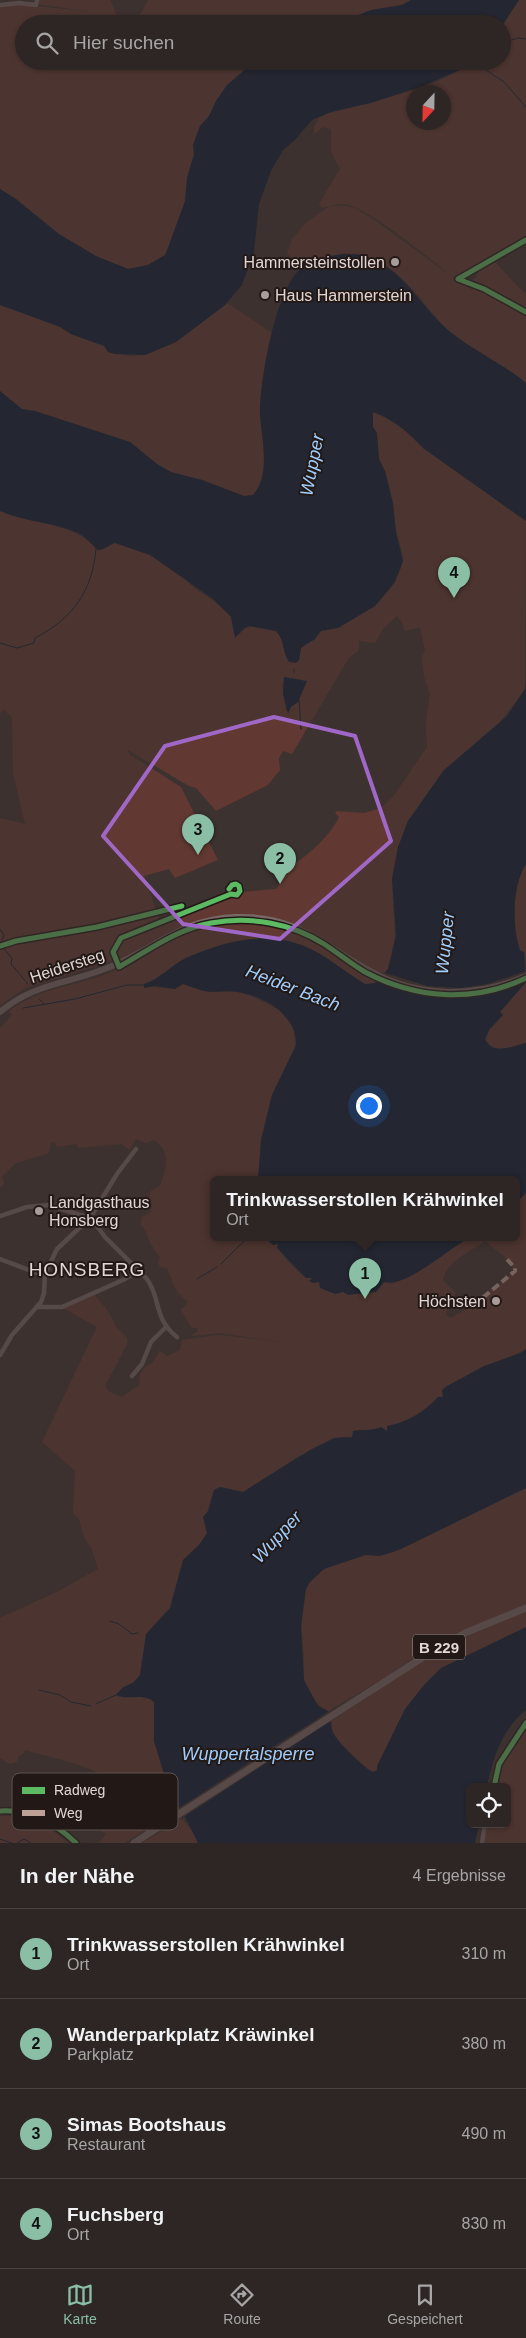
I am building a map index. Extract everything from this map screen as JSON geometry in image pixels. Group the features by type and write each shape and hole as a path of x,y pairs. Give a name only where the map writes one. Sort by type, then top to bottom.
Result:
{"main road":[{"name":"Heidersteg","path":"0,1012 15,1000 36,989 91,974 118,964 164,937 189,926 218,918 243,917 274,920 300,928 326,942 366,969 406,985 450,992 486,989 526,976"},
{"name":"B 229","path":"178,1815 358,1698 465,1633 526,1608"},
{"name":"B 229","path":"134,1843 154,1830"}],"street":[{"path":"0,5 36,2"},
{"path":"458,279 526,240"},
{"path":"118,964 113,952 120,938 198,909 231,894"},
{"path":"0,1355 12,1335 37,1308 44,1293 45,1276 57,1248 92,1215 117,1174 136,1150"},
{"path":"0,1216 27,1207 49,1205 83,1216 86,1220 94,1222 105,1237 152,1285 156,1309 166,1327 177,1337"},
{"path":"0,1259 45,1276"},
{"path":"37,1308 62,1307 123,1280 139,1270"},
{"path":"132,1376 142,1364 151,1342 166,1327"},
{"path":"495,1783 499,1764 526,1723"},
{"path":"482,1843 485,1828"},
{"path":"58,1830 76,1843"}],"highlighted area":[{"path":"274,717 355,736 391,841 280,939 183,924 103,836 165,746"}],"shaded area":[{"path":"39,0 110,0 117,15 15,15 15,70 244,70 227,85 209,116 200,126 193,145 194,154 187,178 185,202 165,255 148,265 128,269 96,256 58,234 16,199 0,189 0,6 18,4 91,12 38,4"},
{"path":"148,0 411,0 402,5 371,10 358,15 139,15"},
{"path":"519,0 526,0 526,239 458,278 451,276 386,225 359,209 342,204 322,208 319,204 340,169 331,151 331,129 323,127 314,134 314,127 319,118 326,114 406,92 406,130 451,130 451,85 427,85 461,70 511,70 511,15 509,15"},
{"path":"330,206 346,206 355,208 373,219 451,276 469,283 461,279 466,275 471,281 476,278 481,266 492,259 526,295 526,383 453,334 440,322 407,283 384,265 358,256 344,255 316,260 303,267 287,254 292,239 307,222"},
{"path":"227,303 272,333 261,394 264,461 259,485 253,495 244,496 202,480 171,472 157,464 130,442 35,411 22,409 0,391 0,305 57,325 71,334 104,346 109,352 129,356 145,355 176,342"},
{"path":"373,412 400,427 423,448 526,521 525,689 497,726 444,770 408,821 398,847 392,879 395,944 388,969 381,976 326,942 269,919 205,921 118,964 114,956 118,939 112,950 112,961 25,988 0,1005 0,818 25,824 13,773 12,717 4,710 0,713 0,511 65,529 77,534 99,550 115,543 150,555 185,578 190,585 226,610 231,617 233,629 239,635 251,627 261,627 276,631 283,641 283,648 299,660 301,648 321,631 338,628 375,606 388,592 400,571 403,561 402,551 396,532 393,503 385,471 379,459 377,433 373,427","holes":["397,616 405,631 420,627 425,651 422,657 424,677 430,693 426,722 427,747 393,797 381,808 364,813 337,811 335,813 339,817 328,834 305,856 279,874 281,882 276,889 240,892 161,923 144,876 169,869 175,878 218,860 181,787 129,754 128,750 189,786 196,788 216,811 268,785 280,770 279,758 283,751 292,754 348,659 359,650 359,641 375,643 383,629","293,678 301,680 295,703 286,711 282,683"]},
{"path":"526,864 526,963 524,952 520,951 517,941 515,906 518,883"},
{"path":"242,921 282,928 329,949 378,980 373,984 365,984 328,959 304,946 289,941 259,939 229,943 200,952 186,958 155,979 144,984 149,987 175,989 183,984 209,992 239,992 279,1010 294,1028 295,1048 272,1095 261,1140 258,1176 210,1176 210,1241 269,1241 279,1244 285,1258 306,1278 311,1278 338,1294 343,1292 356,1294 376,1292 384,1282 392,1284 410,1276 464,1241 485,1241 520,1241 520,1199 526,1193 526,1349 447,1386 442,1392 443,1397 438,1397 421,1412 409,1419 387,1426 387,1431 381,1427 373,1430 357,1430 352,1437 340,1437 294,1459 243,1492 220,1487 214,1490 208,1511 203,1517 207,1533 199,1545 183,1560 170,1608 159,1619 144,1656 140,1675 134,1682 117,1694 126,1697 150,1699 154,1702 154,1741 164,1773 98,1773 77,1764 25,1750 18,1757 17,1762 10,1764 0,1758 0,1618 57,1592 98,1569 91,1547 84,1537 79,1519 73,1514 75,1471 42,1442 97,1327 63,1308 94,1294 108,1311 116,1327 127,1338 127,1344 105,1386 108,1391 122,1397 139,1385 140,1374 147,1365 151,1365 160,1351 167,1356 180,1350 182,1340 219,1335 283,1342 219,1333 191,1336 198,1331 197,1328 192,1328 181,1310 188,1302 176,1290 167,1268 160,1267 158,1262 160,1257 141,1224 142,1217 151,1212 152,1204 148,1199 151,1191 160,1186 164,1174 165,1155 160,1144 154,1140 146,1143 136,1139 130,1150 121,1144 79,1148 76,1144 57,1147 55,1143 51,1142 49,1153 16,1163 2,1176 4,1183 0,1188 0,1028 12,1015 9,1011 33,997 109,973 174,936 212,924","holes":["485,1241 505,1257 515,1271 467,1309 451,1318 446,1315 447,1307 455,1296 455,1292 443,1281 453,1263"]},
{"path":"526,982 526,1043 504,1048 490,1045 486,1040 489,1030 503,1015 500,1012"},
{"path":"526,1488 526,1605 468,1628 425,1650 386,1677 328,1711 324,1709 310,1694 304,1679 301,1625 301,1613 306,1591 319,1573 334,1564 355,1557 376,1556 399,1550"},
{"path":"526,1611 526,1627 441,1668 424,1685 405,1709 375,1772 368,1770 339,1742 332,1729 332,1721 415,1665 470,1634"},
{"path":"526,1726 526,1843 484,1843 487,1828 511,1828 511,1783 497,1783 502,1764"},
{"path":"0,1816 10,1816 12,1816 12,1830 51,1830 68,1843 0,1843"},
{"path":"182,1819 193,1832 198,1843 142,1843 164,1830 178,1830 178,1821"},
{"path":"100,1830 145,1830 124,1843 99,1843 106,1834"}],"water":[{"path":"411,0 519,0 509,15 358,15 371,10 402,5"},
{"path":"244,70 460,70 425,85 406,85 406,92 371,103 331,112 312,120 294,141 283,150 271,171 259,204 254,252 242,285 224,306 176,342 145,355 115,354 108,352 104,346 71,334 60,327 0,305 0,189 16,199 59,234 96,256 128,269 148,265 165,255 185,201 187,178 194,154 193,145 200,126 209,116 227,85"},
{"name":"Wupper","path":"342,254 361,255 377,261 391,270 453,334 526,383 526,521 423,448 400,427 387,418 373,412 373,427 377,433 379,459 385,471 393,503 396,532 403,561 395,582 375,606 338,628 321,631 315,639 301,648 299,660 296,663 289,662 281,638 276,631 249,626 244,628 235,638 231,617 213,599 150,555 115,543 98,550 84,537 68,529 19,518 0,511 0,391 22,409 35,411 130,442 157,464 171,472 202,480 244,496 253,495 259,487 264,467 260,414 266,359 276,316 283,297 291,280 304,266 320,259"},
{"path":"284,677 307,681 298,702 291,707 288,714 283,694"},
{"name":"Wupper","path":"526,680 526,864 518,883 515,918 517,941 520,950 524,952 526,982 500,1012 503,1015 489,1030 485,1039 488,1044 498,1049 526,1043 526,1193 520,1199 520,1176 258,1176 261,1140 272,1095 296,1045 295,1034 291,1025 277,1009 248,994 230,991 210,992 183,984 175,989 155,986 144,988 144,984 155,979 186,958 200,952 229,943 259,939 289,941 304,946 328,959 365,984 375,983 388,969 396,935 392,879 398,847 408,821 444,770 507,716 525,689"},
{"path":"268,1241 464,1241 428,1266 404,1279 384,1282 376,1292 348,1295 343,1292 335,1294 320,1288 319,1282 313,1283 309,1281 312,1278 306,1278 277,1248 278,1244 273,1245"},
{"name":"Wuppertalsperre","path":"526,1349 526,1488 399,1550 380,1556 366,1555 324,1569 309,1583 306,1589 301,1627 304,1680 318,1706 328,1711 332,1730 338,1740 357,1760 373,1772 377,1770 377,1766 405,1709 424,1685 441,1668 526,1627 526,1710 505,1735 492,1765 488,1783 466,1783 466,1828 478,1828 475,1843 198,1843 185,1817 178,1811 178,1773 164,1773 154,1741 154,1702 140,1697 121,1697 116,1695 122,1688 134,1682 140,1675 146,1634 170,1608 183,1560 199,1545 207,1533 203,1517 208,1511 214,1490 220,1487 243,1492 310,1450 334,1438 352,1437 353,1431 381,1427 387,1431 387,1426 409,1419 421,1412 438,1397 443,1397 442,1390 447,1386 484,1366 521,1353"}],"pier":[{"path":"526,971 526,980 515,985 494,992 462,996 418,993 376,978 382,972 427,986 460,988 488,984"},
{"path":"331,1710 334,1719 182,1818 178,1814 178,1808"}],"waterway":[{"path":"511,40 518,38 526,39"},
{"path":"486,70 504,82 526,107"},
{"path":"0,643 17,648 34,643 35,638 60,622 70,612 85,591 94,564 96,549"},
{"path":"299,700 301,729"},
{"path":"0,929 4,935 2,940"},
{"path":"3,948 12,958 11,964 28,984"},
{"name":"Heider Bach","path":"23,1008 75,999 127,985 145,985"},
{"name":"Heider Bach","path":"39,999 44,1004"},
{"path":"221,1264 244,1241"},
{"path":"197,1279 217,1267"},
{"path":"110,1621 119,1624 132,1634 138,1633"},
{"path":"39,1690 60,1695 71,1702 91,1706"},
{"path":"96,1704 118,1694"},
{"path":"0,1839 12,1843"},
{"path":"17,1843 24,1839 31,1843"}],"marked path":[{"path":"474,1305 515,1271 515,1268 505,1257"}],"cycle path":[{"path":"458,279 526,240"},
{"path":"458,279 484,289 526,312"},
{"path":"229,889 232,885 236,884 239,886 240,891 237,895 231,894 121,938 113,952 119,967 186,930 211,923 240,920 270,923 298,931 324,944 365,972 404,988 445,994 466,994 506,986 526,978"},
{"path":"0,946 16,941 97,927 182,906"},
{"path":"495,1783 499,1764 526,1723"},
{"path":"0,1811 12,1811"},
{"path":"60,1830 76,1843"}],"place":[{"name":"Hammersteinstollen","path":"395,262"},
{"name":"Haus Hammerstein","path":"265,295"},
{"name":"Fuchsberg","path":"454,598"},
{"name":"Simas Bootshaus","path":"198,855"},
{"name":"Wanderparkplatz Kräwinkel","path":"280,884"},
{"name":"Landgasthaus Honsberg","path":"39,1211"},
{"name":"Trinkwasserstollen Krähwinkel","path":"365,1299"},
{"name":"Höchsten","path":"496,1301"}],"district":[{"name":"HONSBERG","path":"87,1269"}]}
